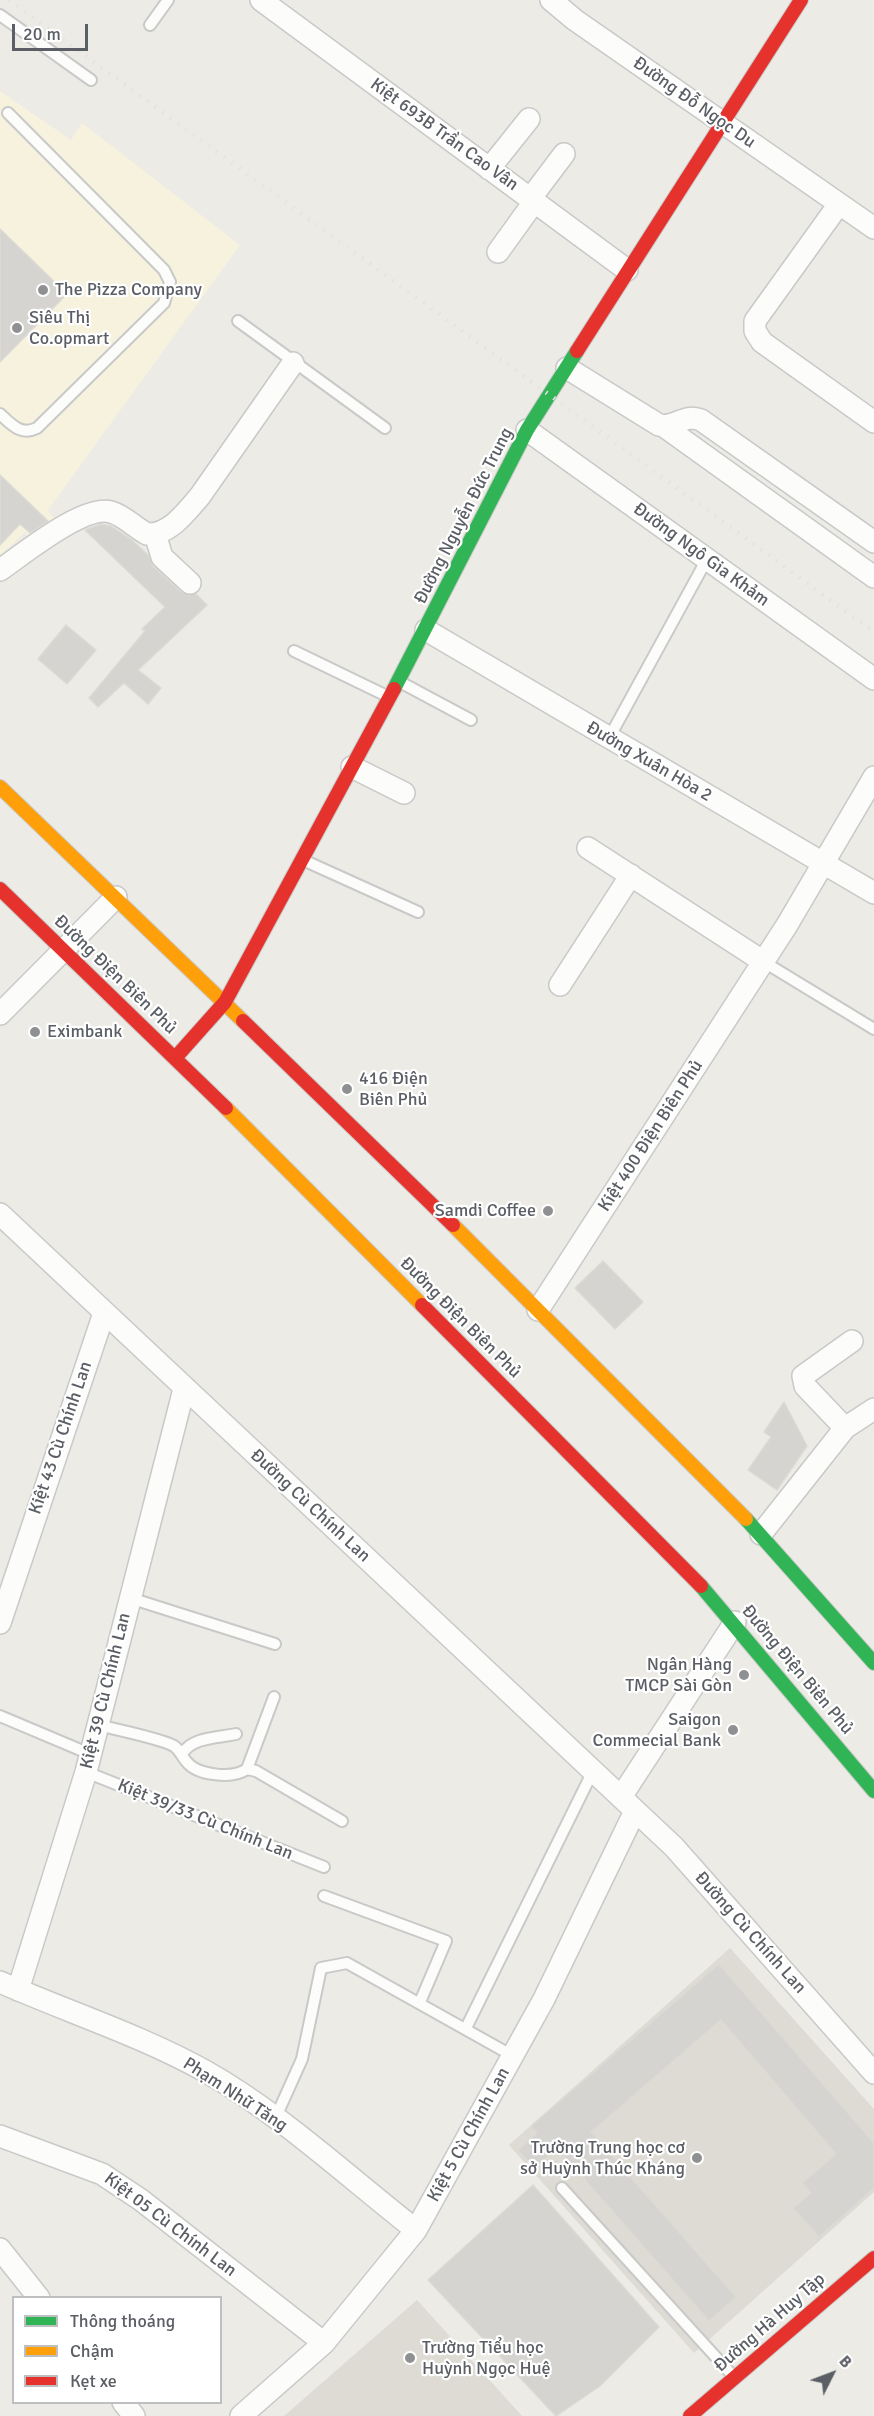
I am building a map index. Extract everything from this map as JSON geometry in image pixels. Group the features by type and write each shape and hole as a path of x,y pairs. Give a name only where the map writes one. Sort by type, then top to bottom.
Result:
{"main road":[{"name":"Đường Nguyễn Đức Trung","path":"176,1057 225,1002 426,630 527,430 801,0"},
{"path":"0,787 225,1002 538,1310 761,1534 874,1663"},
{"name":"Đường Điện Biên Phủ","path":"0,889 176,1057 735,1622 874,1791"},
{"name":"Đường Hà Huy Tập","path":"690,2416 874,2258"}],"street":[{"name":"Kiệt 693B Trần Cao Vân","path":"261,0 627,270"},
{"name":"Đường Đỗ Ngọc Du","path":"551,0 575,20 839,204 870,217"},
{"path":"489,169 528,119"},
{"path":"498,252 564,154"},
{"path":"839,204 755,321 755,331 762,342 874,422"},
{"path":"0,570 61,529 93,512 108,511 138,529 155,534 175,523 200,496 293,363"},
{"path":"567,368 650,421 665,427 874,577"},
{"path":"665,427 688,417 701,420 874,542"},
{"name":"Đường Ngô Gia Khảm","path":"527,430 874,679"},
{"path":"155,534 162,557 190,583"},
{"name":"Đường Xuân Hòa 2","path":"426,630 874,893"},
{"path":"352,767 404,793"},
{"name":"Kiệt 400 Điện Biên Phủ","path":"538,1310 764,962 824,865 874,777"},
{"path":"588,848 764,962"},
{"path":"560,985 632,875"},
{"path":"0,1014 116,897"},
{"name":"Đường Cù Chính Lan","path":"0,1214 674,1847 874,2073"},
{"name":"Kiệt 43 Cù Chính Lan","path":"0,1623 9,1560 104,1313"},
{"path":"845,1428 805,1386 803,1376 852,1341"},
{"name":"Kiệt 39 Cù Chính Lan","path":"9,1986 88,1763 184,1389"},
{"path":"761,1534 845,1428 874,1409"},
{"path":"628,1804 735,1622"},
{"name":"Kiệt 5 Cù Chính Lan","path":"241,2416 324,2343 416,2230 544,1999 628,1804"},
{"name":"Phạm Nhữ Tăng","path":"9,1986 143,2040 206,2072 275,2119 416,2230"},
{"name":"Kiệt 05 Cù Chính Lan","path":"0,2136 102,2174 141,2200 324,2343"},
{"path":"0,2249 37,2296"},
{"path":"124,2404 134,2416"}],"lane":[{"path":"150,25 168,0"},
{"path":"0,15 92,80"},
{"path":"0,414 19,430 25,432 37,428 164,303 170,282 164,270 8,113"},
{"path":"238,321 385,428"},
{"path":"609,738 707,559"},
{"path":"294,651 389,698"},
{"path":"398,681 471,720"},
{"path":"303,860 418,912"},
{"path":"764,962 874,1029"},
{"path":"130,1598 275,1644"},
{"path":"98,1725 174,1746 186,1762 196,1768 218,1774 239,1774 246,1769 274,1697"},
{"name":"Kiệt 39/33 Cù Chính Lan","path":"0,1716 88,1763 324,1867"},
{"path":"182,1754 187,1746 194,1743 236,1734"},
{"path":"246,1769 256,1771 278,1782 342,1821"},
{"path":"466,2028 592,1771"},
{"path":"324,1896 446,1941 420,2002"},
{"path":"275,2119 302,2059 321,1968 347,1963 513,2056"},
{"path":"562,2188 735,2378"}],"shaded area":[{"path":"0,91 71,140 82,123 240,245 48,510 55,519 34,541 25,532 0,556"},
{"name":"Trường Trung học cơ sở Huỳnh Thúc Kháng","path":"730,1948 874,2109 874,2192 694,2353 509,2145"},
{"name":"Trường Tiểu học Huỳnh Ngọc Huệ","path":"417,2300 522,2416 284,2416"}],"building":[{"name":"Siêu Thị Co.opmart","path":"0,229 67,294 0,362"},
{"path":"0,475 48,521 30,533 20,524 0,545"},
{"path":"101,524 111,526 132,540 148,555 153,566 181,592 188,595 196,594 207,605 138,670 161,688 148,704 124,683 98,707 89,698 145,631 142,629 165,607 85,530"},
{"path":"66,625 96,650 67,684 38,659"},
{"path":"603,1261 643,1302 615,1329 575,1288"},
{"path":"784,1402 807,1446 777,1490 748,1470 771,1437 764,1432"},
{"path":"719,1964 874,2143 874,2188 819,2237 793,2208 811,2193 802,2183 836,2154 721,2020 591,2132 736,2297 709,2321 557,2148 535,2169 518,2150 537,2133 531,2126"},
{"path":"533,2185 659,2327 600,2386 556,2416 428,2280"}],"railway":[{"path":"9,0 874,632"}],"traffic: fast":[{"path":"394,689 527,430 577,351"},
{"path":"746,1519 874,1663"},
{"path":"701,1586 874,1791"}],"traffic: slow":[{"path":"0,787 243,1021"},
{"path":"226,1108 422,1305"},
{"path":"453,1225 746,1519"}],"traffic: jam":[{"path":"577,351 801,0"},
{"path":"176,1057 225,1002 394,689"},
{"path":"0,889 226,1108"},
{"path":"243,1021 453,1225"},
{"path":"422,1305 701,1586"},
{"path":"690,2416 874,2258"}],"place":[{"name":"The Pizza Company","path":"43,290"},
{"name":"Siêu Thị Co.opmart","path":"17,328"},
{"name":"Eximbank","path":"35,1032"},
{"name":"416 Điện Biên Phủ","path":"347,1089"},
{"name":"Samdi Coffee","path":"548,1211"},
{"name":"Ngân Hàng TMCP Sài Gòn","path":"744,1675"},
{"name":"Saigon Commecial Bank","path":"733,1730"},
{"name":"Trường Trung học cơ sở Huỳnh Thúc Kháng","path":"697,2158"},
{"name":"Trường Tiểu học Huỳnh Ngọc Huệ","path":"410,2358"}]}
